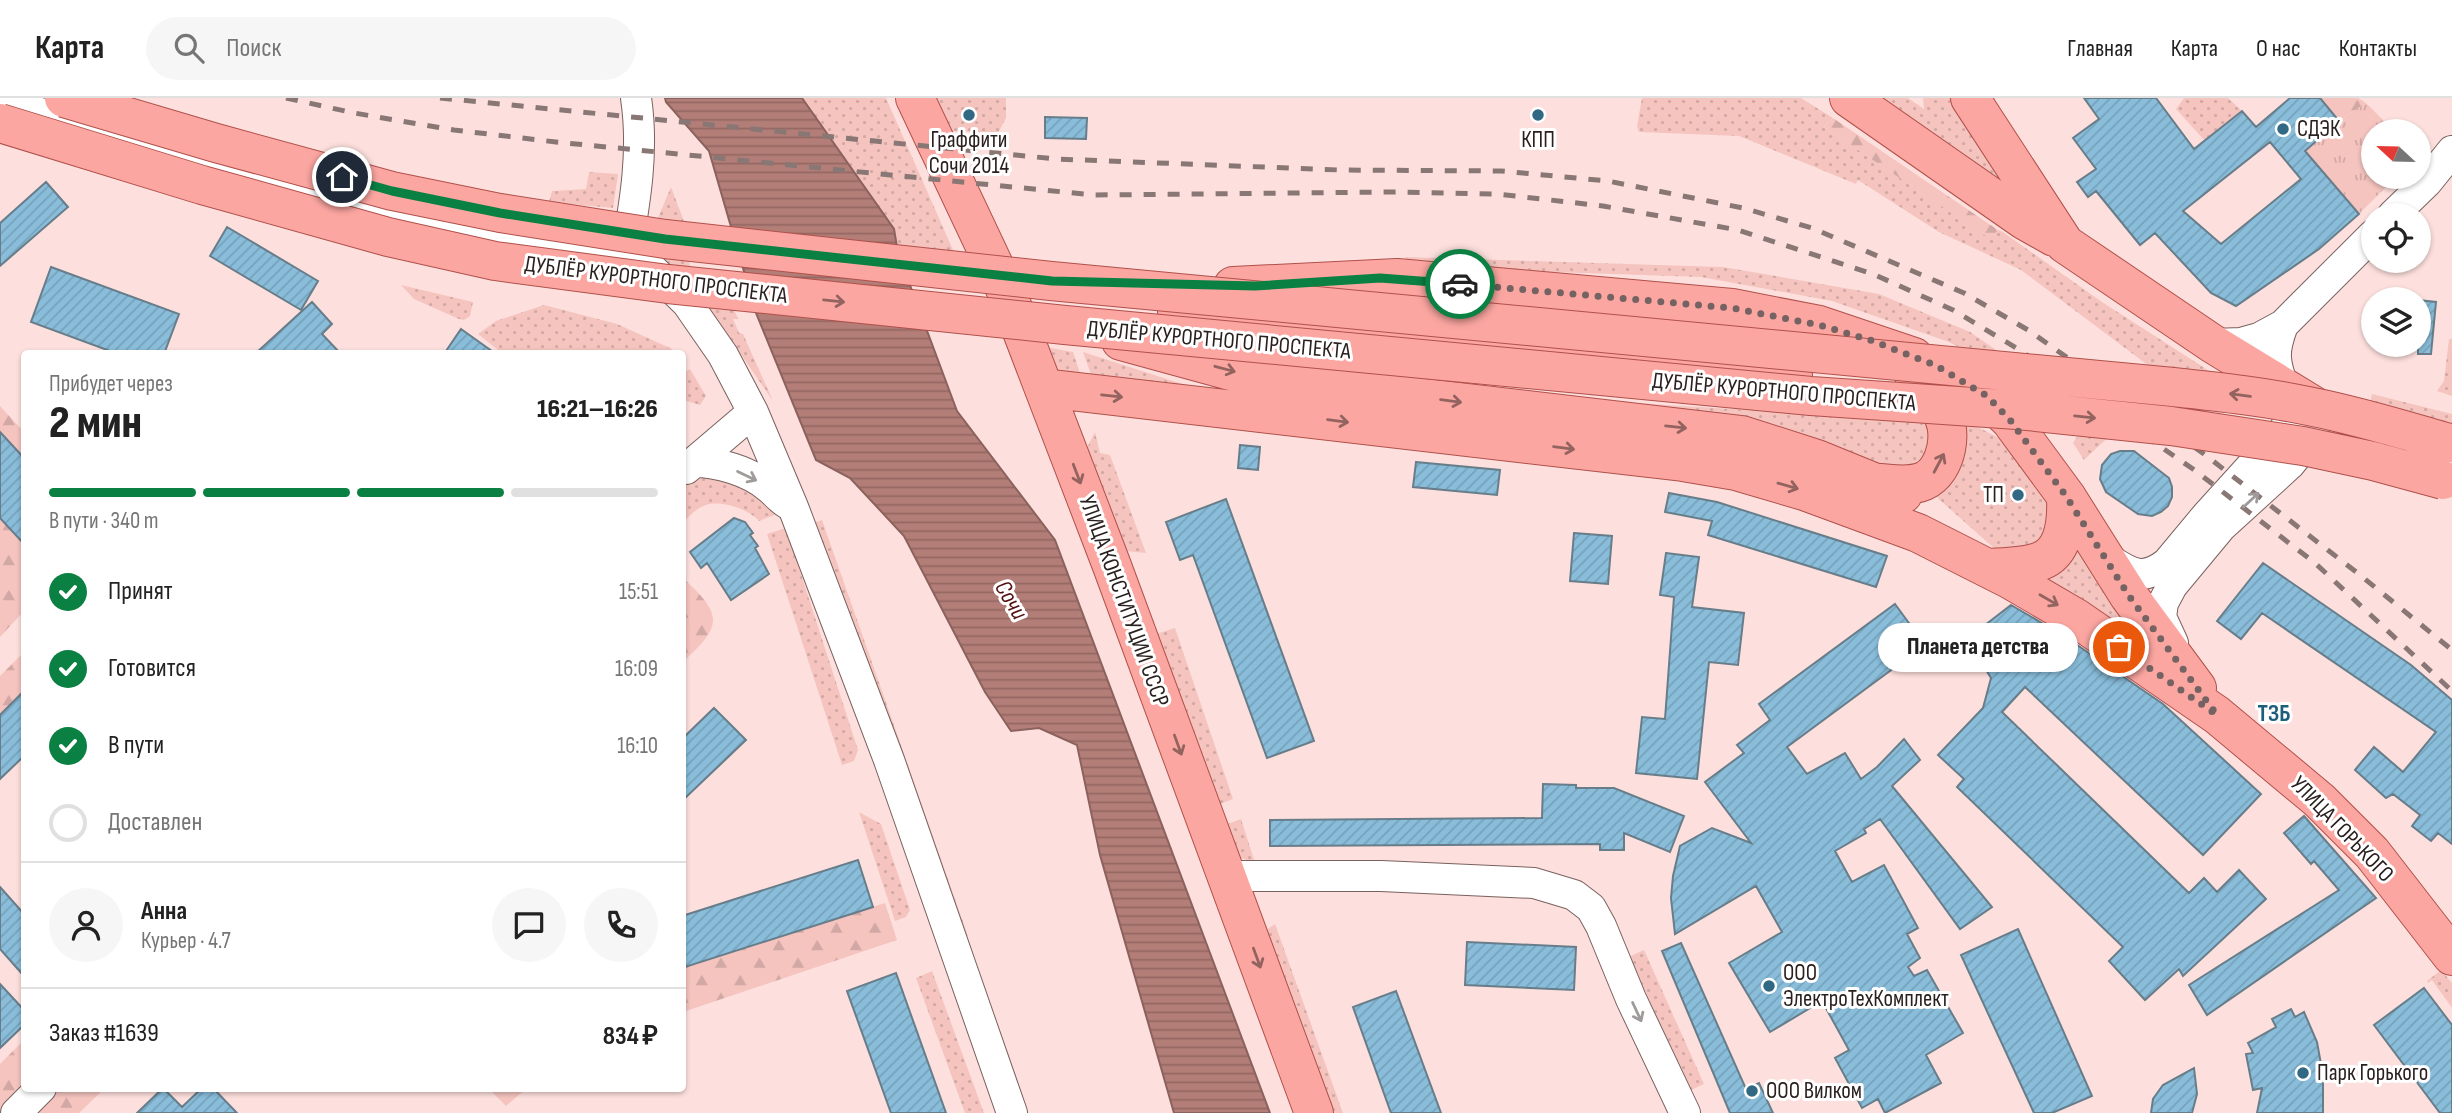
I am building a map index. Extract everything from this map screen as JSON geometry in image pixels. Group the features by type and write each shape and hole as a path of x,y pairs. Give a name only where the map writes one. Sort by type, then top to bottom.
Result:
{"main road":[{"name":"ДУБЛЁР КУРОРТНОГО ПРОСПЕКТА","path":"64,98 392,191 500,213 665,239 1052,281 2173,387 2312,407 2452,444"},
{"name":"УЛИЦА КОНСТИТУЦИИ СССР","path":"915,98 1008,295 1314,1113"},
{"path":"1849,98 2024,219 2213,344 2359,432 2431,464 2452,470"},
{"path":"1970,98 2065,244"},
{"name":"ДУБЛЁР КУРОРТНОГО ПРОСПЕКТА","path":"0,123 202,185 388,237 495,261 668,284 1065,325 1784,393 2017,410 2171,426 2303,446 2373,461 2452,483"},
{"name":"УЛИЦА ГОРЬКОГО","path":"1052,281 1255,286 1397,278 1732,308 1819,325 1870,340 1935,365 1987,396 2010,420 2066,496 2101,554 2217,715"},
{"path":"1008,295 1987,396"},
{"path":"1065,325 1271,380 1742,435 1881,483 1940,515 1966,536 1988,568 2040,562 2051,553 2061,541 2064,530 2067,517 2066,496"},
{"path":"1881,483 1910,485 1930,478 1948,443 1948,428 1937,406 1893,386"},
{"name":"УЛИЦА ГОРЬКОГО","path":"1044,388 1655,458 1736,471 1804,491 1918,533 2060,607 2217,715 2319,800 2372,853 2452,956"}],"street":[{"path":"626,254 636,201 640,157 641,129 636,98"},
{"path":"0,101 246,175 399,215 495,236 626,254 649,266 687,303 723,355 753,412 793,507 888,760 1012,1113"},
{"path":"2405,203 2452,151"},
{"path":"2213,344 2241,343 2259,338 2283,325 2361,247"},
{"path":"2217,715 2165,630 2161,617 2162,603 2183,570 2221,527 2290,464 2306,444 2315,425 2306,401 2276,360 2276,343 2283,325"},
{"path":"2101,554 2140,575 2150,574 2167,563 2286,428 2290,412 2306,401"},
{"path":"688,467 753,412"},
{"path":"2306,444 2333,433 2359,432"},
{"path":"688,467 709,462 738,471 768,486 782,501 793,507"},
{"path":"1226,876 1381,876 1535,883 1574,895 1591,908 1685,1113"},
{"path":"16,1113 37,1092"}],"green space":[{"path":"802,98 886,98 957,259 898,253 894,229"},
{"path":"931,98 1006,98 1006,118 998,133 947,131"},
{"path":"1642,98 1801,98 1833,118 1824,127 1990,238 1998,230 2003,232 2102,302 2228,383 2157,372 2021,270 1939,232 1858,180 1856,184 1739,136 1639,132 1637,126"},
{"path":"1883,98 1908,98 1924,109 1923,98 1953,98 2003,181"},
{"path":"2184,98 2228,98 2242,111 2205,141 2176,109"},
{"path":"2320,98 2358,98 2366,103 2339,121"},
{"path":"2366,103 2382,119 2361,119 2361,189 2384,189 2370,203 2361,203 2359,214 2305,150 2339,121"},
{"path":"1833,118 1998,230 1990,239 1824,127"},
{"path":"589,172 618,174 613,208 549,202 552,191 586,189"},
{"path":"671,187 685,224 690,268 731,302 738,319 733,319 739,333 743,334 773,401 701,296 656,253 652,232"},
{"path":"1405,257 1723,267 1879,294 1970,332 2005,356 1973,355 1949,342 1832,301 1701,277 1407,267"},
{"path":"401,285 473,302 470,316 464,320 459,319 414,299"},
{"path":"544,305 617,324 672,350 498,350 478,334 496,321"},
{"path":"2449,339 2452,339 2452,396 2437,391 2444,381"},
{"path":"1045,347 1073,352 1084,385 1061,377"},
{"path":"1083,352 1229,399 1094,383"},
{"path":"690,369 706,396 700,405 686,401 686,371"},
{"path":"2372,394 2452,414 2452,427 2370,404"},
{"path":"1635,403 1939,422 1927,481 1704,414"},
{"path":"0,406 21,429 21,614 0,637"},
{"path":"2090,417 2117,429 2084,460 2073,443"},
{"path":"1964,420 2003,440 2033,474 2055,516 2040,547 1995,549 1932,493"},
{"path":"1095,432 1100,453 1110,455 1146,553 1125,551 1087,448"},
{"path":"709,462 785,511 759,521 742,509 712,504 699,508 686,519 686,471"},
{"path":"822,520 968,936 959,939 814,523"},
{"path":"786,528 858,750 854,761 842,765 767,534"},
{"path":"2077,541 2160,661 2037,577"},
{"path":"686,581 706,602 713,620 706,638 686,659"},
{"path":"1175,628 1233,799 1215,806 1156,634"},
{"path":"21,655 21,694 0,715 0,676"},
{"path":"859,812 881,824 910,910 906,917 895,921"},
{"path":"1241,819 1255,863 1238,857 1222,826"},
{"path":"885,903 897,940 686,1011 686,967"},
{"path":"1275,924 1343,1113 1325,1113 1265,931"},
{"path":"1644,950 1704,1084 1685,1093 1626,958"},
{"path":"2441,970 2452,983 2452,1008 2432,980 2428,983 2427,981"},
{"path":"932,971 984,1113 965,1113 916,978"},
{"path":"21,1043 21,1092 101,1092 79,1113 0,1113 0,1064"},
{"path":"492,1092 522,1092 506,1106"}],"water":[{"name":"Сочи","path":"665,98 802,98 894,229 898,253 957,411 1055,540 1270,1113 1174,1113 1100,855 1077,745 1039,728 1011,731 985,692 904,536 850,478 816,460 756,313 709,151"}],"building":[{"path":"2084,98 2156,98 2194,149 2242,111 2256,127 2290,98 2320,98 2339,121 2305,151 2359,214 2319,249 2236,306 2211,293 2155,233 2140,245 2096,191 2088,197 2077,182 2096,169 2073,138 2099,119","holes":["2270,142 2301,179 2221,244 2183,211"]},
{"path":"1045,117 1087,118 1086,139 1045,138"},
{"path":"46,182 68,207 0,266 0,223"},
{"path":"227,227 318,281 301,310 210,256"},
{"path":"51,267 179,314 166,350 107,350 31,322"},
{"path":"2431,301 2436,302 2431,354"},
{"path":"312,302 332,324 322,334 337,350 259,350"},
{"path":"461,329 490,350 447,350"},
{"path":"0,432 21,455 21,541 0,518"},
{"path":"1240,445 1260,447 1258,470 1238,468"},
{"path":"2134,451 2169,478 2172,497 2161,512 2152,516 2138,514 2106,492 2100,479 2102,465 2111,454"},
{"path":"1416,462 1500,470 1497,495 1413,487"},
{"path":"1669,493 1717,502 1887,556 1876,587 1708,535 1712,521 1665,512"},
{"path":"1226,499 1314,741 1267,758 1193,555 1180,560 1166,522"},
{"path":"734,518 745,522 753,533 750,535 758,546 755,548 769,574 731,600 707,563 701,568 690,552"},
{"path":"1574,533 1612,536 1608,584 1570,581"},
{"path":"1666,553 1699,557 1692,607 1744,613 1738,665 1709,662 1697,779 1636,773 1642,717 1665,719 1674,597 1660,595"},
{"path":"2263,563 2411,665 2452,700 2452,844 2438,833 2431,841 2412,826 2420,815 2393,794 2386,798 2355,770 2374,747 2403,772 2436,732 2262,613 2241,639 2217,621"},
{"path":"1895,604 1925,645 1787,747 1807,774 1845,753 1861,779 1877,767 1904,739 1920,760 1892,786 1992,907 1960,929 1880,819 1864,829 1866,833 1835,851 1852,882 1884,865 1918,928 1907,934 1920,958 1908,967 1914,976 1927,970 1963,1033 1926,1055 1941,1083 1885,1113 1878,1099 1862,1108 1835,1058 1849,1050 1822,1001 1770,1032 1729,963 1782,932 1756,886 1675,934 1671,898 1680,846 1712,828 1751,843 1705,782 1744,753 1737,745 1770,720 1759,704"},
{"path":"2011,605 2064,636 2163,704 2261,794 2203,855 2025,687 2002,712 2189,893 2204,878 2217,892 2239,870 2266,899 2183,976 2179,969 2145,1000 2109,961 2123,947 1957,787 1964,779 1938,755 1983,708 1991,678 1967,639"},
{"path":"21,694 21,759 0,779 0,715"},
{"path":"714,708 746,740 686,797 686,735"},
{"path":"1543,784 1576,785 1576,788 1614,788 1684,816 1670,852 1624,833 1624,850 1600,850 1600,844 1270,846 1270,820 1542,818"},
{"path":"2304,816 2376,898 2207,1015 2189,985 2339,890 2314,861 2311,864 2284,833"},
{"path":"858,860 873,907 686,967 686,915"},
{"path":"0,887 21,911 21,973 0,949"},
{"path":"2018,929 2092,1096 2052,1113 2034,1113 1961,955"},
{"path":"1467,942 1576,947 1574,990 1465,985"},
{"path":"1681,943 1746,1089 1759,1083 1773,1113 1730,1113 1662,951"},
{"path":"896,973 946,1113 891,1113 847,991"},
{"path":"0,984 21,1007 21,1028 0,1048"},
{"path":"2424,988 2452,1025 2452,1113 2440,1113 2374,1025"},
{"path":"1396,991 1441,1113 1391,1113 1353,1007"},
{"path":"2291,1009 2295,1017 2304,1012 2317,1042 2323,1075 2323,1113 2257,1113 2262,1088 2253,1090 2246,1054 2253,1053 2248,1043 2276,1027 2272,1019"},
{"path":"2194,1068 2197,1094 2192,1113 2151,1113 2153,1099 2163,1085"},
{"path":"159,1092 167,1092 182,1107 198,1092 217,1092 237,1113 137,1113"}],"railway":[{"path":"286,98 454,130 1094,195 1396,192 1497,194 1603,206 1738,230 1873,274 1953,310 2018,349 2193,469 2315,563 2452,691"},
{"path":"440,98 1056,159 1340,170 1501,171 1608,181 1743,208 1812,228 1964,293 2028,330 2204,454 2452,650"}],"way so far":[{"path":"1460,284 1732,308 1819,325 1870,340 1935,365 1987,396 2010,420 2066,496 2129,596 2217,715 2119,647"}],"place":[{"name":"Граффити Сочи 2014","path":"969,115"},
{"name":"КПП","path":"1538,115"},
{"name":"СДЭК","path":"2283,129"},
{"name":"ТП","path":"2018,495"},
{"name":"Планета детства","path":"2119,647"},
{"name":"ООО ЭлектроТехКомплект","path":"1769,986"},
{"name":"Парк Горького","path":"2303,1073"},
{"name":"ООО Вилком","path":"1752,1091"}],"district":[{"name":"ТЗБ","path":"2274,713"}],"route":[{"path":"342,177 392,191 500,213 665,239 1052,281 1255,286 1397,278 1460,284"}]}
